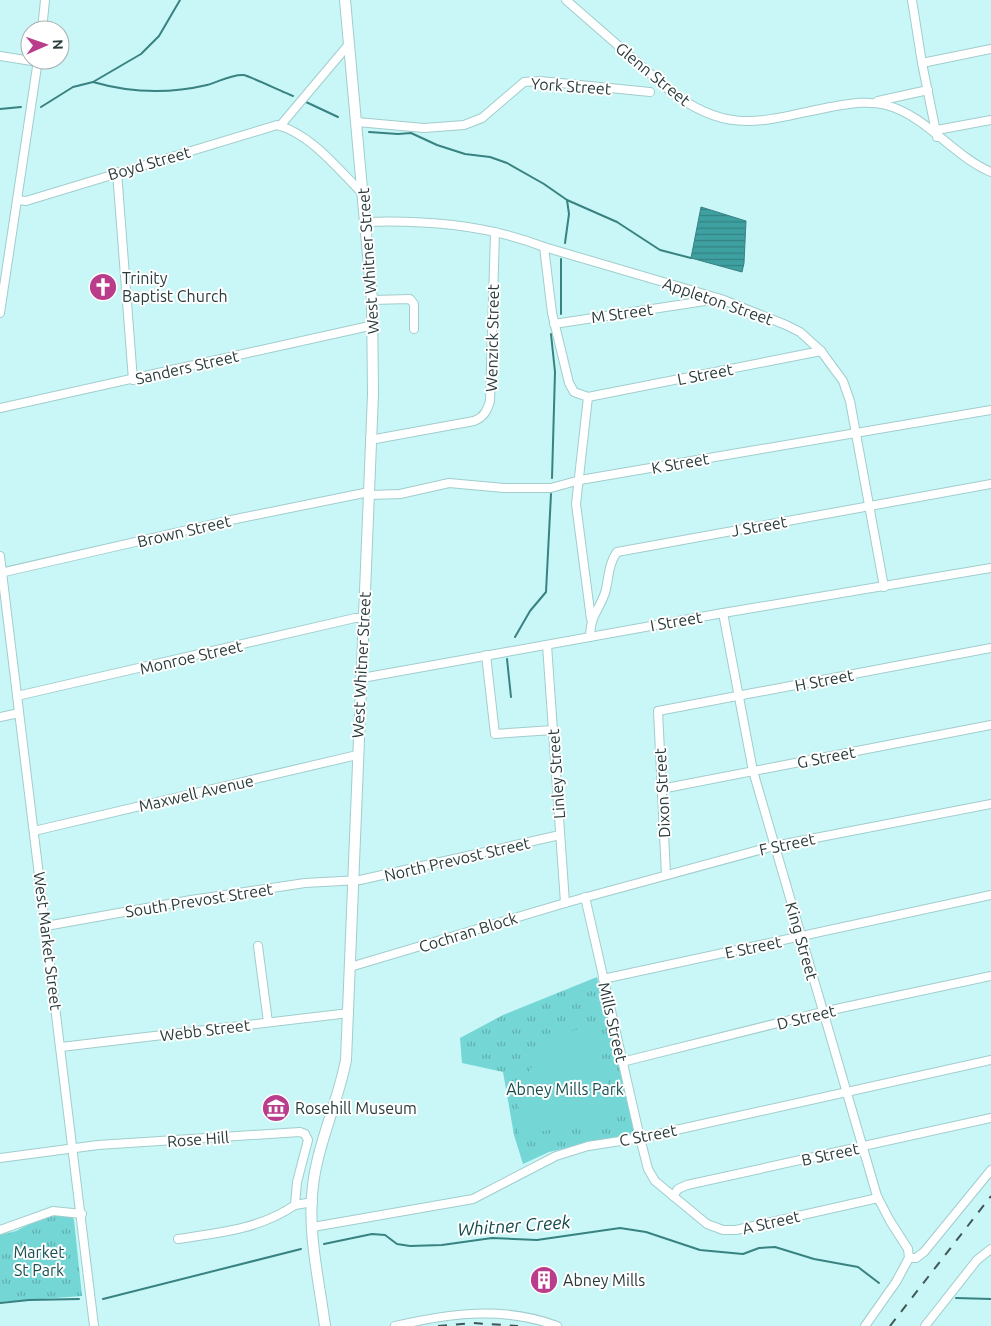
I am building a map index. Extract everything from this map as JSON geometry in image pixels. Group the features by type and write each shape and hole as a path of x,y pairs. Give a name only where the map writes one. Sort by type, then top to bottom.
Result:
{"main road":[{"name":"West Whitner Street","path":"325,1326 313,1227 313,1185 319,1154 340,1089 346,1060 357,754 362,678 373,327 364,195 345,0"}],"street":[{"path":"43,20 45,0"},
{"name":"Glenn Street","path":"566,0 686,104 713,117 736,122 762,120 850,104 871,103 928,90"},
{"path":"912,0 922,63 937,133 991,120"},
{"path":"349,44 280,126 289,128 318,149 364,195"},
{"path":"922,63 991,49"},
{"path":"0,56 20,59"},
{"path":"0,313 3,268 17,200 37,70"},
{"name":"York Street","path":"357,122 424,128 464,125 482,118 524,82 540,81 650,92"},
{"name":"Glenn Street","path":"871,103 886,105 906,113 937,133 980,168 991,172"},
{"name":"Boyd Street","path":"17,200 26,201 276,125 280,126"},
{"path":"117,172 133,380"},
{"name":"Appleton Street","path":"366,222 395,221 459,226 517,236 544,247 720,299 800,332 821,351 847,391 884,587"},
{"name":"Wenzick Street","path":"370,440 474,421 481,418 486,412 490,401 495,232"},
{"path":"544,247 554,324 569,383 574,392 588,397 576,504 591,619"},
{"path":"372,300 410,299 414,304 414,329"},
{"name":"M Street","path":"554,324 720,299"},
{"name":"Sanders Street","path":"0,408 133,380 355,329 373,327"},
{"name":"L Street","path":"588,397 821,351"},
{"name":"K Street","path":"368,493 400,494 449,483 504,488 551,488 580,480 991,410"},
{"name":"J Street","path":"590,637 591,619 604,595 612,559 617,552 991,484"},
{"name":"Brown Street","path":"1,573 231,520 368,493"},
{"name":"West Market Street","path":"0,556 82,1214 94,1326"},
{"name":"I Street","path":"362,678 723,613 991,568"},
{"name":"King Street","path":"723,613 737,697 753,771 774,846 878,1198 890,1221 908,1248 909,1258"},
{"name":"Monroe Street","path":"17,696 355,618 364,618"},
{"name":"Linley Street","path":"547,645 565,903"},
{"name":"H Street","path":"658,712 991,648"},
{"path":"486,656 495,734 553,730"},
{"name":"Dixon Street","path":"658,712 666,876"},
{"path":"0,717 19,713"},
{"name":"G Street","path":"661,789 991,725"},
{"name":"Maxwell Avenue","path":"34,832 357,754"},
{"name":"F Street","path":"585,897 774,846 991,804"},
{"name":"North Prevost Street","path":"353,880 560,835"},
{"name":"South Prevost Street","path":"46,926 190,900 305,882 353,880"},
{"name":"E Street","path":"603,979 991,895"},
{"name":"Cochran Block","path":"350,967 585,897"},
{"name":"Mills Street","path":"585,897 622,1062 651,1176 673,1196"},
{"path":"258,946 268,1022"},
{"name":"D Street","path":"622,1062 822,1012 991,976"},
{"name":"Webb Street","path":"61,1048 349,1013"},
{"name":"C Street","path":"313,1227 473,1199 556,1156 588,1146 640,1138 991,1060"},
{"name":"B Street","path":"673,1196 678,1190 687,1185 991,1118"},
{"name":"Rose Hill","path":"0,1158 73,1147 300,1132 305,1134 308,1140 296,1182 295,1205"},
{"path":"865,1326 896,1282 909,1258 916,1258 924,1252 991,1170"},
{"name":"A Street","path":"673,1196 707,1224 730,1231 878,1198"},
{"path":"178,1239 248,1227 281,1214 295,1205 313,1202"},
{"path":"0,1230 53,1210 82,1214"},
{"path":"925,1326 977,1260 991,1249"},
{"path":"395,1326 444,1316 492,1312 537,1318 557,1326"}],"green space":[{"name":"Abney Mills Park","path":"597,977 635,1133 549,1152 523,1164 514,1135 503,1072 462,1063 460,1038 503,1015"},
{"path":"595,1026 616,1119 519,1135 519,1094 531,1068 553,1042 571,1031"},
{"name":"Market St Park","path":"49,1214 72,1216 74,1220 82,1296 0,1302 0,1235 16,1231"}],"shaded area":[{"path":"701,207 746,221 742,272 691,258"}],"waterway":[{"path":"41,107 73,87 93,82 141,54 159,36 180,0"},
{"path":"93,82 136,90 164,91 193,88 234,76 244,75 293,96"},
{"path":"306,102 338,117"},
{"path":"0,109 21,107"},
{"path":"369,132 411,133 437,145 465,154 490,157 507,163 544,184 567,200 617,222 660,250 691,258"},
{"path":"565,243 569,214 567,200"},
{"path":"561,259 561,314"},
{"path":"551,334 555,372 552,478"},
{"path":"515,637 530,611 546,592 551,494"},
{"path":"507,659 511,697"},
{"name":"Whitner Creek","path":"324,1244 372,1234 385,1235 397,1244 410,1246 442,1245 492,1238 537,1240 620,1228 646,1232 700,1250 743,1254 759,1248 775,1247 814,1259 858,1267 879,1283"},
{"name":"Whitner Creek","path":"103,1299 301,1249"},
{"name":"Whitner Creek","path":"956,1298 991,1299"},
{"name":"Whitner Creek","path":"0,1303 29,1300 79,1299"}],"railway":[{"path":"890,1326 991,1196"},
{"path":"438,1326 473,1323 518,1326"}],"place":[{"name":"Trinity Baptist Church","path":"103,287"},
{"name":"Rosehill Museum","path":"276,1108"},
{"name":"Abney Mills","path":"544,1280"}]}
